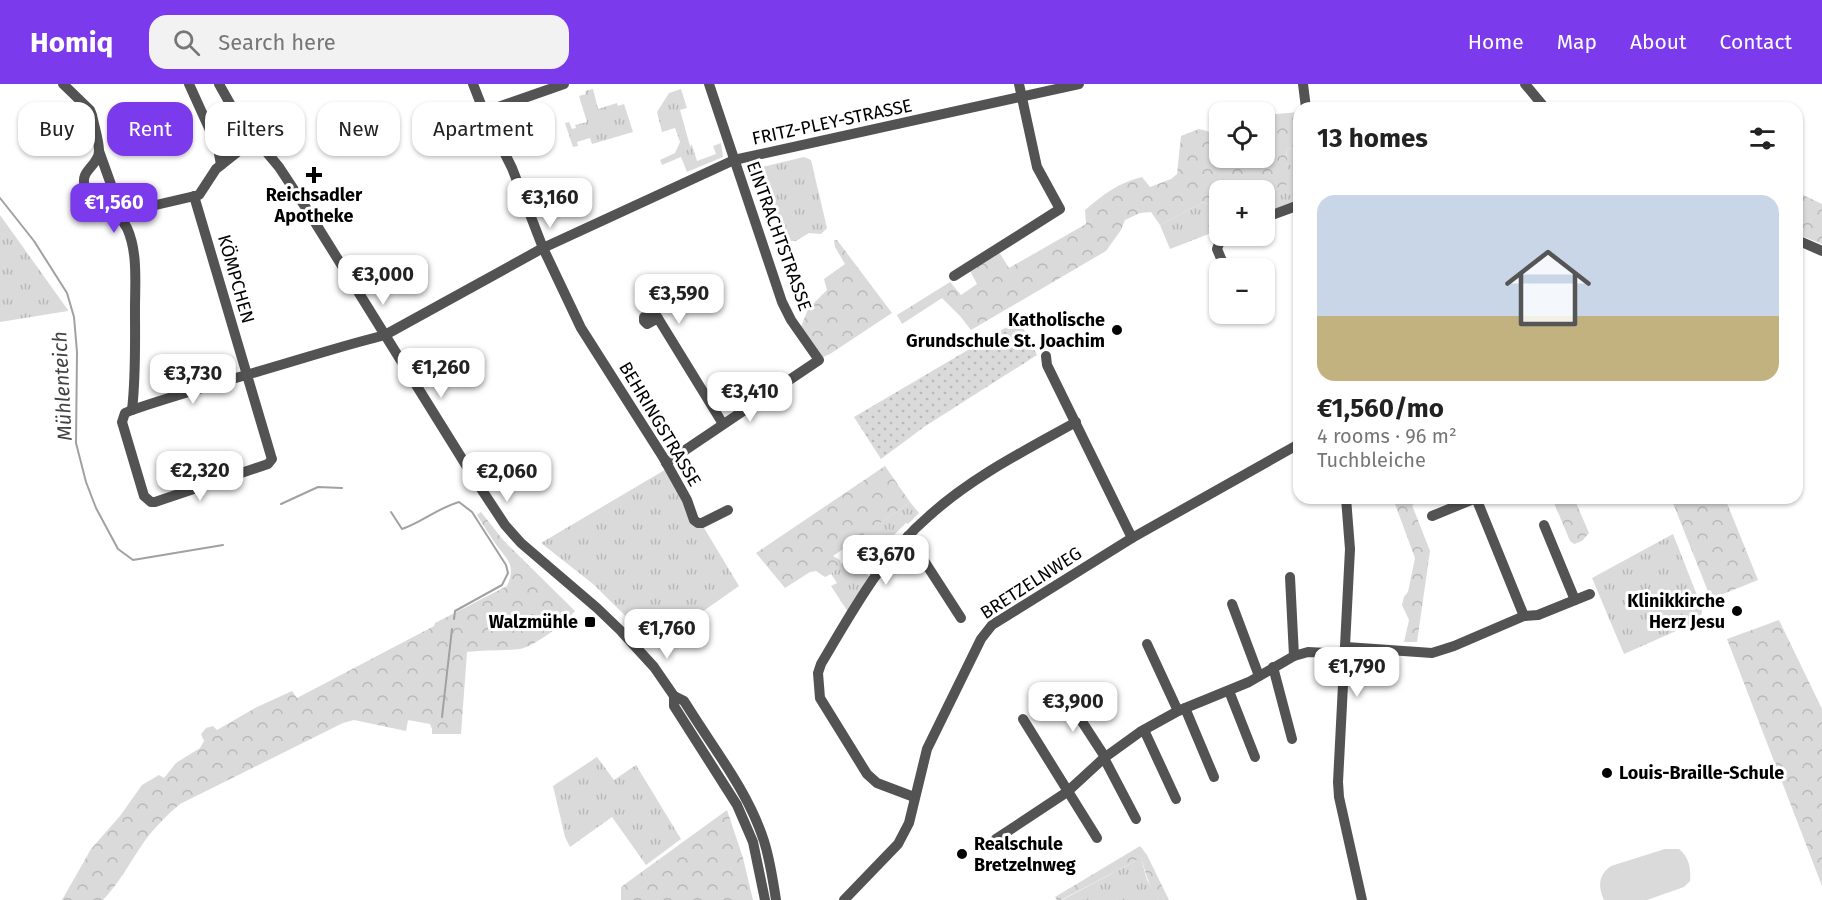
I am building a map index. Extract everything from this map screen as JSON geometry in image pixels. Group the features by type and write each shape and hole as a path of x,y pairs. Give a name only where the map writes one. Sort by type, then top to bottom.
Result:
{"street":[{"path":"63,84 90,110 99,151 119,213 131,238 134,269 135,385 132,410"},
{"path":"189,84 218,148 221,165"},
{"path":"219,84 229,102"},
{"name":"BEHRINGSTRASSE","path":"472,84 480,102"},
{"path":"513,102 564,84"},
{"name":"EINTRACHTSTRASSE","path":"709,84 782,302 791,320 819,360 723,424"},
{"path":"954,276 1063,213 1037,167 1019,84"},
{"name":"FRITZ-PLEY-STRASSE","path":"132,410 385,335 543,248 734,160 1078,84"},
{"path":"1303,84 1305,102"},
{"path":"1525,84 1540,102"},
{"path":"99,151 96,160 85,173 85,189 119,213 194,196 202,192 216,169 232,156"},
{"path":"269,156 279,167 505,525 521,543 621,631 654,667 674,696 684,701 747,801 763,839 772,870 776,900"},
{"name":"BEHRINGSTRASSE","path":"506,156 543,248 581,328 666,463 687,500 696,522 702,523 728,510"},
{"name":"KÖMPCHEN","path":"132,410 125,413 123,418 124,431 144,496 151,502 270,462 271,456 194,196"},
{"path":"1275,214 1293,207"},
{"path":"1803,243 1822,251"},
{"path":"658,318 723,424 666,463"},
{"path":"1046,356 1047,365 1132,538"},
{"path":"914,797 877,783 867,774 825,706 819,691 818,673 821,664 878,571 908,536 947,500 972,483 1076,422"},
{"name":"BRETZELNWEG","path":"844,900 898,844 909,823 927,750 986,631 992,625 1132,538 1293,447"},
{"path":"1347,504 1350,549 1338,782 1339,797 1362,900"},
{"path":"1432,516 1462,504"},
{"path":"1479,504 1524,616"},
{"path":"1544,525 1575,600"},
{"path":"908,536 961,618"},
{"path":"1290,577 1294,656"},
{"path":"996,839 1068,792 1105,757 1144,730 1182,710 1229,691 1294,656 1308,652 1345,651 1432,653 1524,616 1538,615 1590,594"},
{"path":"1232,604 1259,676"},
{"path":"1147,644 1214,777"},
{"path":"1274,667 1292,739"},
{"path":"1229,691 1255,757"},
{"path":"1064,694 1105,757 1136,819"},
{"path":"674,696 674,706 737,806 753,842 765,900"},
{"path":"1023,720 1097,838"},
{"path":"1144,730 1176,799"}],"green space":[{"path":"593,89 598,109 617,103 618,106 624,104 633,132 592,144 590,138 577,142 578,146 573,147 565,123 569,122 572,129 576,128 575,125 587,122 579,96"},
{"path":"681,89 687,108 680,110 690,146 692,145 697,161 716,154 713,146 721,143 723,157 687,172 681,157 662,165 660,160 675,153 680,142 675,128 662,132 657,112 669,93"},
{"path":"1293,113 1293,147 1286,150 1290,183 1275,190 1275,180 1209,180 1209,205 1204,202 1160,225 1151,212 1140,213 1125,220 1121,230 1106,251 971,330 942,298 902,324 897,315 950,282 961,295 977,284 970,271 999,252 1009,268 1086,224 1085,210 1118,186 1142,177 1150,187 1171,179 1177,174 1181,136 1199,129 1209,132 1209,168 1275,168 1275,114"},
{"path":"1293,147 1293,202 1275,209 1275,190 1289,183 1286,150"},
{"path":"804,157 811,160 827,228 821,234 809,233 796,241 791,241 787,238 784,227 777,223 762,176 751,177 750,169 754,165 762,167"},
{"path":"1803,195 1822,204 1822,244 1803,236"},
{"path":"1204,202 1209,205 1209,234 1170,249 1160,225"},
{"path":"0,215 68,310 68,311 0,322"},
{"path":"834,240 837,240 892,313 819,359 799,332 808,309 827,290 824,279 845,264 835,247"},
{"path":"1019,320 1037,355 924,427 881,459 854,417"},
{"path":"885,466 910,502 833,556 840,560 841,564 831,574 825,577 816,571 810,572 785,588 756,553"},
{"path":"668,468 739,586 655,645 593,584 541,543"},
{"path":"910,502 919,513 894,535 896,537 878,561 861,546 851,543"},
{"path":"1395,504 1414,504 1412,505 1430,551 1417,642 1404,642 1409,620 1402,605 1408,592 1415,558"},
{"path":"1555,504 1577,504 1589,533 1582,541 1574,544 1570,541"},
{"path":"1673,504 1727,504 1758,580 1711,599"},
{"path":"481,512 504,541 575,611 564,622 526,647 514,650 467,652 461,734 432,734 430,724 408,720 406,731 354,720 343,723 180,804 148,837 103,900 62,900 91,849 120,816 142,785 159,775 164,778 176,763 200,748 204,741 201,734 206,728 213,726 217,730 257,707 292,691 297,698 507,586 511,572 509,562 477,515"},
{"path":"1673,534 1702,608 1701,617 1694,623 1624,654 1592,578"},
{"path":"860,560 864,573 870,577 848,612 831,586 837,583 831,574 844,561"},
{"path":"1779,620 1822,709 1822,886 1727,639"},
{"path":"597,757 614,780 636,765 681,839 646,865 612,817 570,847 565,837 553,786"},
{"path":"727,810 743,858 753,900 621,900 621,887"},
{"path":"1140,846 1147,855 1169,900 1159,900 1148,880 1141,858 1061,900 1055,897"},
{"path":"1665,849 1679,849 1687,859 1690,867 1690,881 1684,887 1647,900 1604,900 1601,877 1611,866"},
{"path":"1141,858 1147,880 1159,900 1062,900"}],"waterway":[{"name":"Mühlenteich","path":"0,198 34,241 67,293 74,317 77,352 76,443 86,482 96,508 118,549 133,560 223,545"},
{"name":"Mühlenteich","path":"281,504 318,487 342,488"},
{"name":"Mühlenteich","path":"391,512 402,529 459,502 472,512 506,565 508,573 502,585 455,611 454,619"},
{"name":"Mühlenteich","path":"442,717 452,629"}],"place":[{"name":"Reichsadler Apotheke","path":"314,175"},
{"name":"Katholische Grundschule St. Joachim","path":"1117,330"},
{"name":"Klinikkirche Herz Jesu","path":"1737,611"},
{"name":"Walzmühle","path":"590,622"},
{"name":"Louis-Braille-Schule","path":"1607,773"},
{"name":"Realschule Bretzelnweg","path":"962,854"}]}
